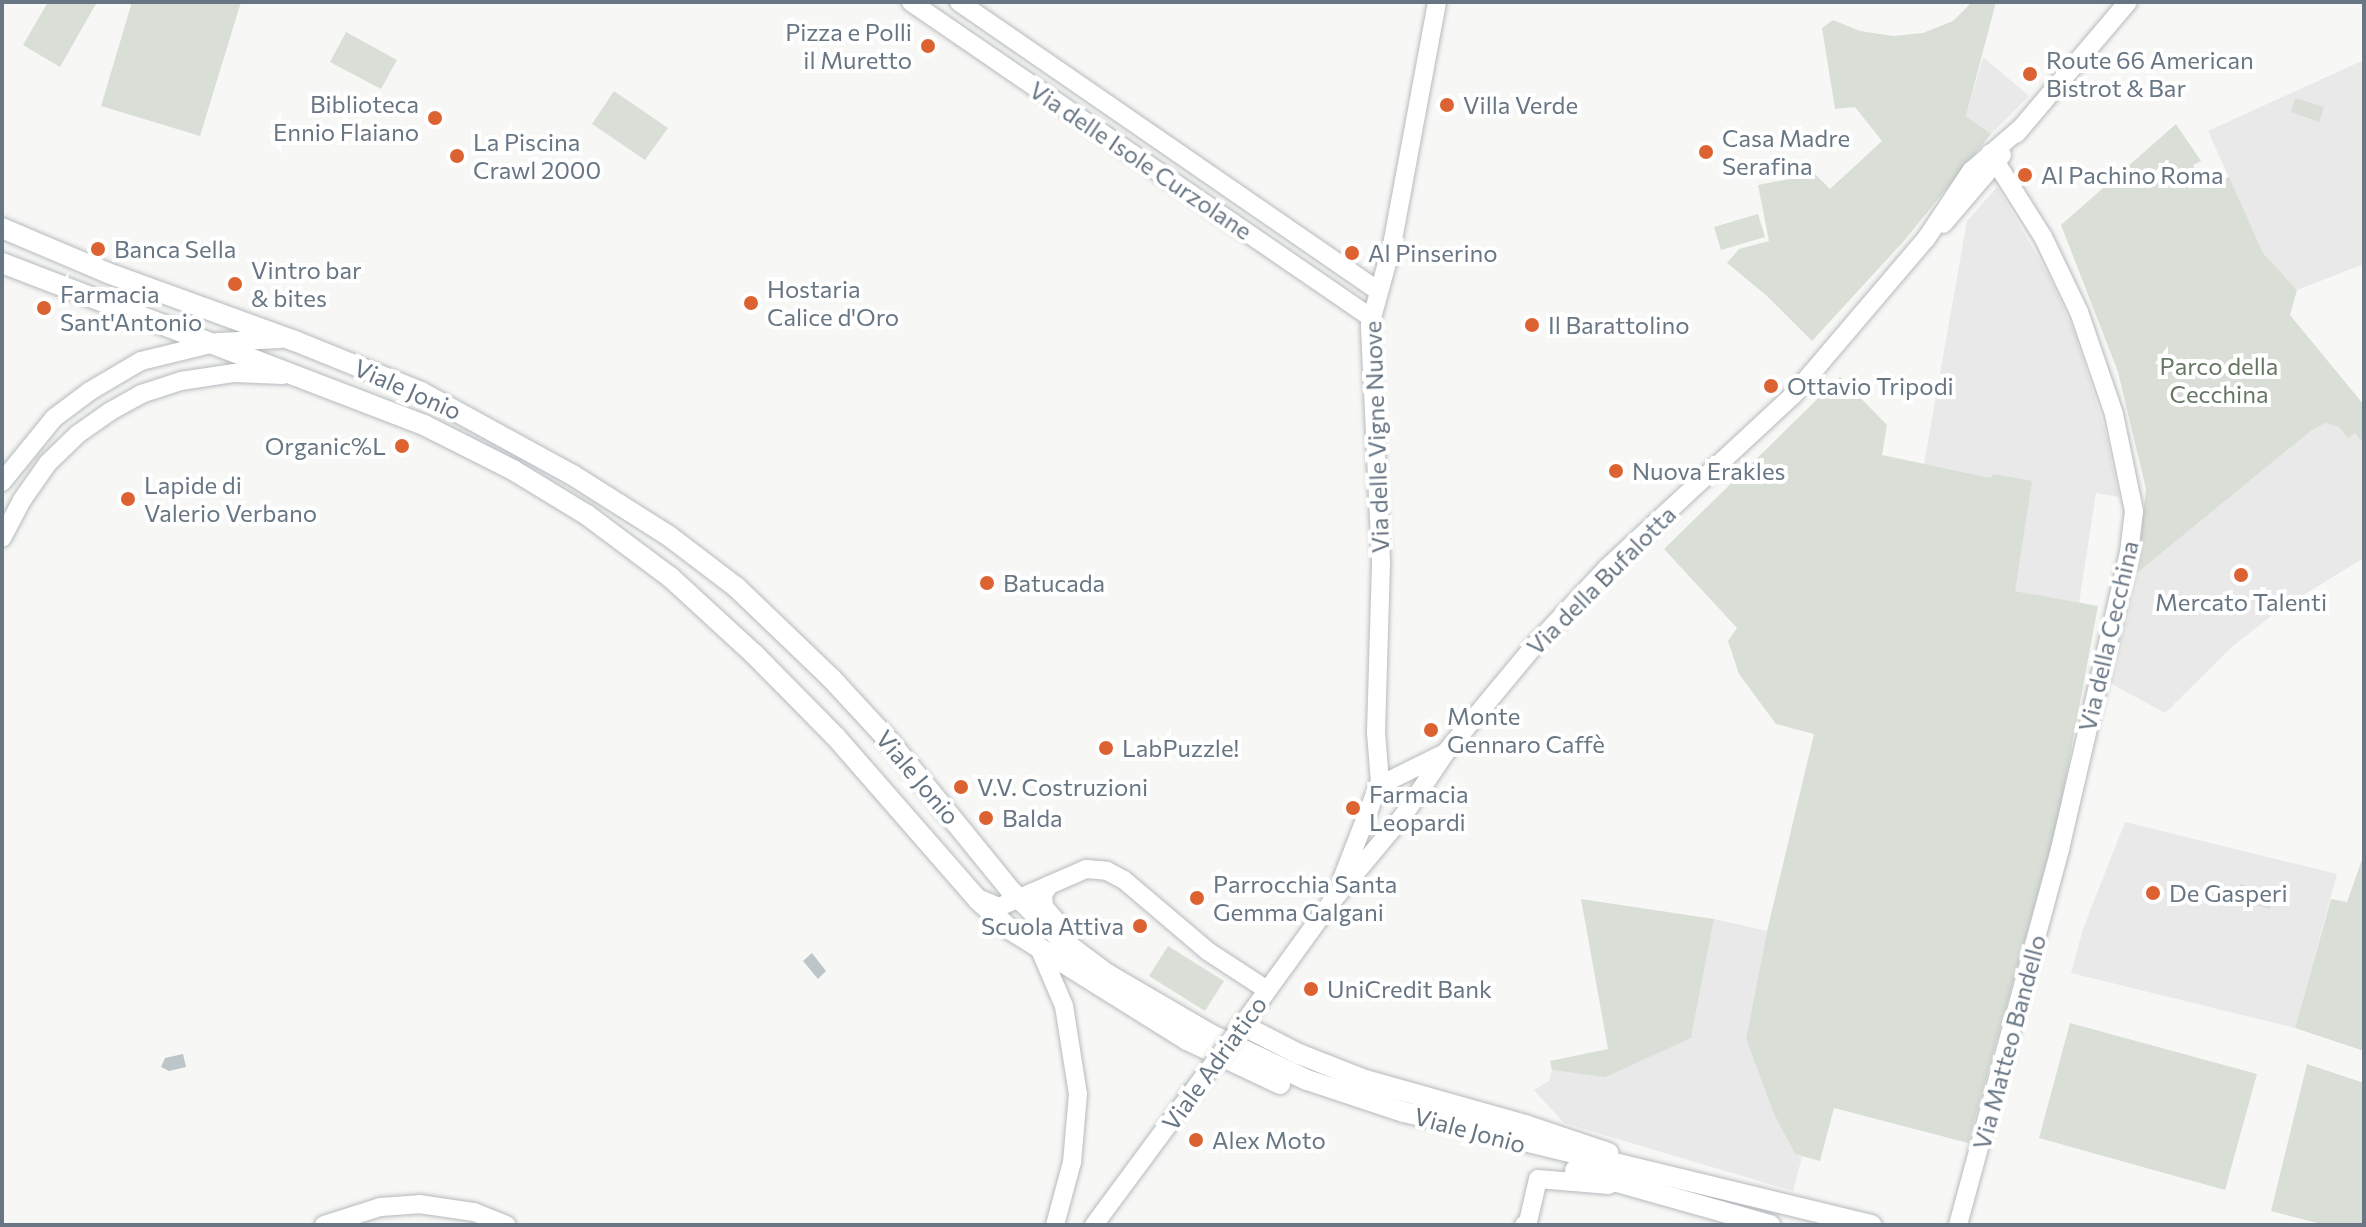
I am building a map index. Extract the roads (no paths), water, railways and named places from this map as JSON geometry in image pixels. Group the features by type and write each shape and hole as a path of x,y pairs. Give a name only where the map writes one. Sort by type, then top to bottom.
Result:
{"main road":[{"name":"Viale Jonio","path":"2,228 108,273 295,341 458,411 571,474 689,550 748,598 876,725 1017,897 1063,941 1099,969 1229,1044 1338,1092 1434,1121 1872,1225"},
{"name":"Viale Jonio","path":"2,263 208,345 424,425 523,476 618,537 716,617 816,715 996,918 1040,950 1187,1040 1306,1094 1385,1121 1629,1184 1770,1225"},
{"path":"1240,1028 1365,1080 1541,1130 1687,1182"}],"street":[{"name":"Via delle Isole Curzolane","path":"911,2 1370,317"},
{"name":"Via delle Isole Curzolane","path":"959,2 1377,290"},
{"name":"Via delle Vigne Nuove","path":"1384,782 1376,732 1381,561 1370,317 1392,245 1437,2"},
{"name":"Via della Bufalotta","path":"1333,900 1446,752 1574,601 1793,395 1926,239 1953,194 1994,158 2128,2"},
{"name":"Via della Cecchina","path":"1994,158 2049,246 2083,322 2114,414 2133,505 2129,553 2057,859"},
{"path":"2,482 40,431 90,391 141,361 247,339 295,341"},
{"path":"2,538 22,500 57,453 89,424 127,401 156,388 197,378 234,373 290,375"},
{"path":"1333,900 1384,782 1446,752"},
{"path":"1372,806 1378,818 1402,813 1403,786 1384,782"},
{"name":"Via Matteo Bandello","path":"1958,1225 2057,859"},
{"path":"971,893 997,907 1086,869 1113,873 1209,952 1267,990"},
{"path":"1049,885 1043,895 1045,910 1086,949 1099,969"},
{"name":"Viale Adriatico","path":"1094,1225 1333,900"},
{"path":"1040,950 1064,1006 1077,1079 1074,1147 1064,1199 1055,1225"},
{"path":"1524,1225 1528,1222 1538,1179 1629,1184"},
{"path":"324,1225 401,1205 440,1205 474,1212 506,1225"}],"place":[{"name":"Pizza e Polli il Muretto","path":"928,46"},
{"name":"Route 66 American Bistrot & Bar","path":"2030,74"},
{"name":"Villa Verde","path":"1447,105"},
{"name":"Biblioteca Ennio Flaiano","path":"435,118"},
{"name":"Casa Madre Serafina","path":"1706,152"},
{"name":"La Piscina Crawl 2000","path":"457,156"},
{"name":"Al Pachino Roma","path":"2025,175"},
{"name":"Banca Sella","path":"98,249"},
{"name":"Al Pinserino","path":"1352,253"},
{"name":"Vintro bar & bites","path":"235,284"},
{"name":"Hostaria Calice d'Oro","path":"751,303"},
{"name":"Farmacia Sant'Antonio","path":"44,308"},
{"name":"Il Barattolino","path":"1532,325"},
{"name":"Ottavio Tripodi","path":"1771,386"},
{"name":"Organic%L","path":"402,446"},
{"name":"Nuova Erakles","path":"1616,471"},
{"name":"Lapide di Valerio Verbano","path":"128,499"},
{"name":"Mercato Talenti","path":"2241,575"},
{"name":"Batucada","path":"987,583"},
{"name":"Monte Gennaro Caffè","path":"1431,730"},
{"name":"LabPuzzle!","path":"1106,748"},
{"name":"V.V. Costruzioni","path":"961,787"},
{"name":"Farmacia Leopardi","path":"1353,808"},
{"name":"Balda","path":"986,818"},
{"name":"De Gasperi","path":"2153,893"},
{"name":"Parrocchia Santa Gemma Galgani","path":"1197,898"},
{"name":"Scuola Attiva","path":"1140,926"},
{"name":"UniCredit Bank","path":"1311,989"},
{"name":"Alex Moto","path":"1196,1140"}],"park label":[{"name":"Parco della Cecchina","path":"2219,380"}]}
